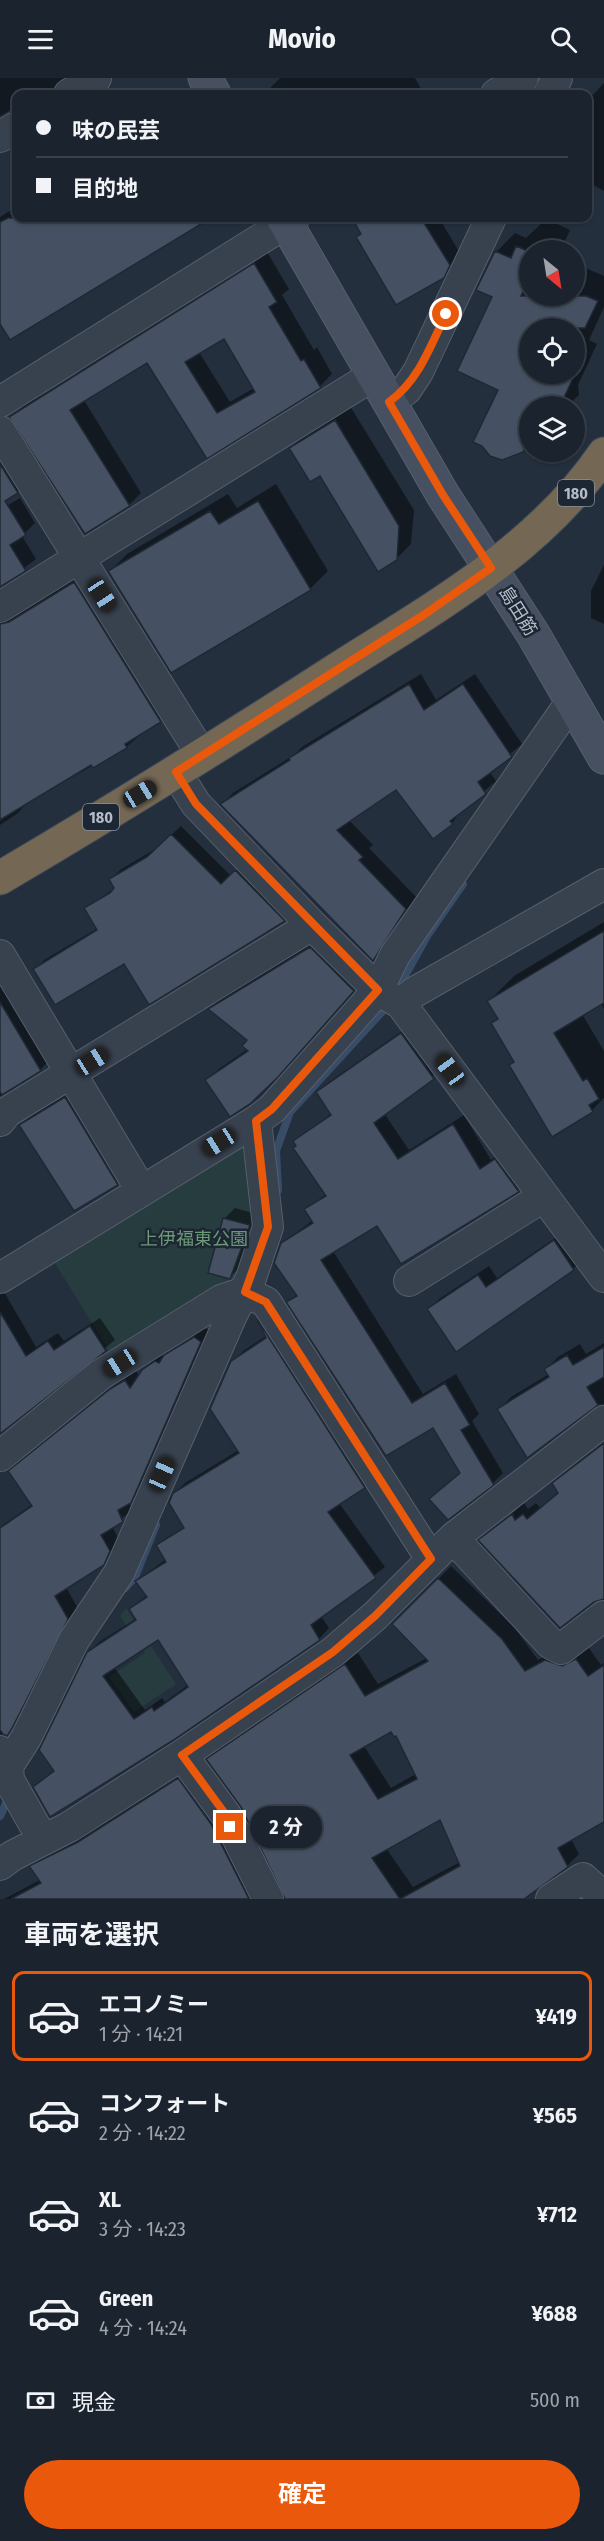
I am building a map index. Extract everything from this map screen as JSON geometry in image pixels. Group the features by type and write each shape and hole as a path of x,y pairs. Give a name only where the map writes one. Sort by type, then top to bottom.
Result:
{"highway":[{"name":"180","path":"0,878 189,764 425,614 491,568 542,528 581,488 604,454"}],"street":[{"path":"76,90 96,78"},
{"path":"503,90 523,78"},
{"path":"0,402 283,222"},
{"name":"島田筋","path":"290,222 381,389 443,495 533,634 604,757"},
{"path":"0,607 79,559 381,389 406,390 418,372 489,222"},
{"path":"0,431 79,559 189,764 196,804 312,925 390,997 604,1277"},
{"path":"390,997 395,955 571,702"},
{"path":"0,1278 256,1121 272,1109 390,997 413,993 604,884"},
{"path":"0,1121 7,1112 312,925"},
{"path":"0,955 141,1190"},
{"path":"43,1840 9,1774 74,1640 119,1573 226,1327 254,1296 268,1227 256,1121"},
{"path":"409,1281 543,1197"},
{"path":"0,1456 100,1375 221,1300 254,1296"},
{"path":"254,1296 431,1559"},
{"path":"0,1865 69,1827 182,1755 333,1652 375,1616 453,1538 604,1421"},
{"path":"453,1538 551,1644 561,1649 604,1616"},
{"path":"182,1755 226,1815 268,1899"},
{"path":"551,1899 583,1878 604,1896"}],"green space":[{"name":"上伊福東公園","path":"247,1142 261,1222 242,1285 113,1358 52,1258"},
{"path":"126,1608 176,1684 134,1712 109,1677 145,1653 120,1616"}],"building":[{"path":"12,218 12,222 204,222 10,340 0,324 0,222"},
{"path":"354,222 423,222 450,265 444,278 396,305 356,237 361,234"},
{"path":"516,246 519,247 519,306 585,306 585,296 598,301 585,328 585,318 519,318 519,384 570,384 565,396 519,396 519,454 502,460 490,456 482,446 473,442 498,390 457,371 492,297 476,290 495,251 511,258"},
{"path":"254,263 277,302 269,307 301,361 304,359 321,388 207,459 147,363 70,410 130,506 85,534 9,417","holes":["224,339 255,392 217,413 185,362"]},
{"path":"335,420 399,526 397,560 378,572 320,476 310,482 289,448"},
{"path":"0,464 18,493 5,501 26,535 10,545 26,571 0,587"},
{"path":"258,501 311,590 171,673 108,571 210,511 219,524"},
{"path":"74,582 161,722 125,744 127,748 93,768 91,765 0,820 0,624 9,622"},
{"path":"409,684 424,710 463,684 512,757 478,782 486,794 450,821 453,824 433,839 396,790 337,830 363,857 359,860 406,909 373,961 220,804 290,760 289,758"},
{"path":"171,834 221,884 235,870 285,921 149,1005 124,964 55,1005 33,969 97,930 84,908 110,893 114,888 109,879 147,857"},
{"path":"604,931 604,1003 554,1033 583,1081 587,1078 599,1099 589,1105 593,1112 552,1137 509,1065 514,1062 491,1023 498,1019 487,1001"},
{"path":"310,947 354,991 278,1077 250,1104 230,1117 205,1080 248,1051 242,1046 247,1040 208,1009"},
{"path":"0,1002 41,1071 2,1095 0,1092"},
{"path":"401,1033 434,1079 374,1123 398,1159 453,1124 480,1169 495,1159 519,1192 401,1264 377,1226 321,1260 412,1403 445,1383 470,1425 461,1430 494,1485 448,1520 429,1499 460,1473 433,1428 386,1456 286,1302 297,1296 274,1263 281,1243 313,1223 304,1209 326,1196 293,1148 296,1146 293,1141 331,1115 316,1092"},
{"path":"65,1097 118,1185 74,1211 19,1125"},
{"path":"223,1218 250,1225 230,1279 208,1273"},
{"path":"554,1240 574,1270 456,1352 427,1309 478,1275 486,1287"},
{"path":"0,1312 26,1356 48,1341 54,1350 90,1326 106,1351 0,1434"},
{"path":"257,1319 365,1488 328,1512 376,1578 311,1625 320,1640 172,1741 50,1817 33,1787 54,1771 39,1750 87,1652 136,1620 129,1609 147,1597 135,1581 166,1562 156,1545 184,1528 169,1503 173,1493 239,1453 210,1409 231,1361 266,1338","holes":["158,1640 188,1687 154,1711 152,1707 134,1719 103,1676"]},
{"path":"194,1337 201,1342 131,1503 118,1510 123,1522 101,1535 110,1551 104,1565 55,1596 68,1619 7,1736 0,1730 0,1528 32,1506 8,1471 110,1389 125,1380 130,1388 142,1370 155,1361 159,1363 164,1355"},
{"path":"604,1347 604,1377 587,1387 598,1405 527,1458 497,1409 549,1377 544,1369 567,1355 573,1365"},
{"path":"604,1443 604,1599 594,1602 560,1628 478,1540 512,1514 515,1520 523,1514 527,1519 558,1493 552,1483"},
{"path":"438,1578 502,1639 525,1671 545,1660 562,1666 576,1659 588,1676 604,1665 604,1822 558,1848 568,1867 524,1899 400,1899 285,1899 241,1807 206,1759 345,1664 365,1696 428,1661 392,1624","holes":["391,1732 394,1737 396,1736 417,1779 378,1799 350,1755","440,1820 460,1866 400,1899 372,1858"]},
{"path":"178,1778 211,1824 249,1899 11,1899 41,1883 29,1866 78,1842"}],"waterway":[{"path":"397,990 427,936 463,884"},
{"path":"278,1190 276,1151 290,1112 389,1004"},
{"path":"125,1588 135,1577 156,1525"},
{"path":"0,1816 10,1795"}],"route":[{"path":"230,1827 226,1815 182,1755 333,1652 375,1616 431,1559 266,1302 245,1292 268,1227 256,1121 272,1109 378,990 196,804 176,772 425,614 491,568 443,495 389,402 406,390 418,372 446,314"}]}
